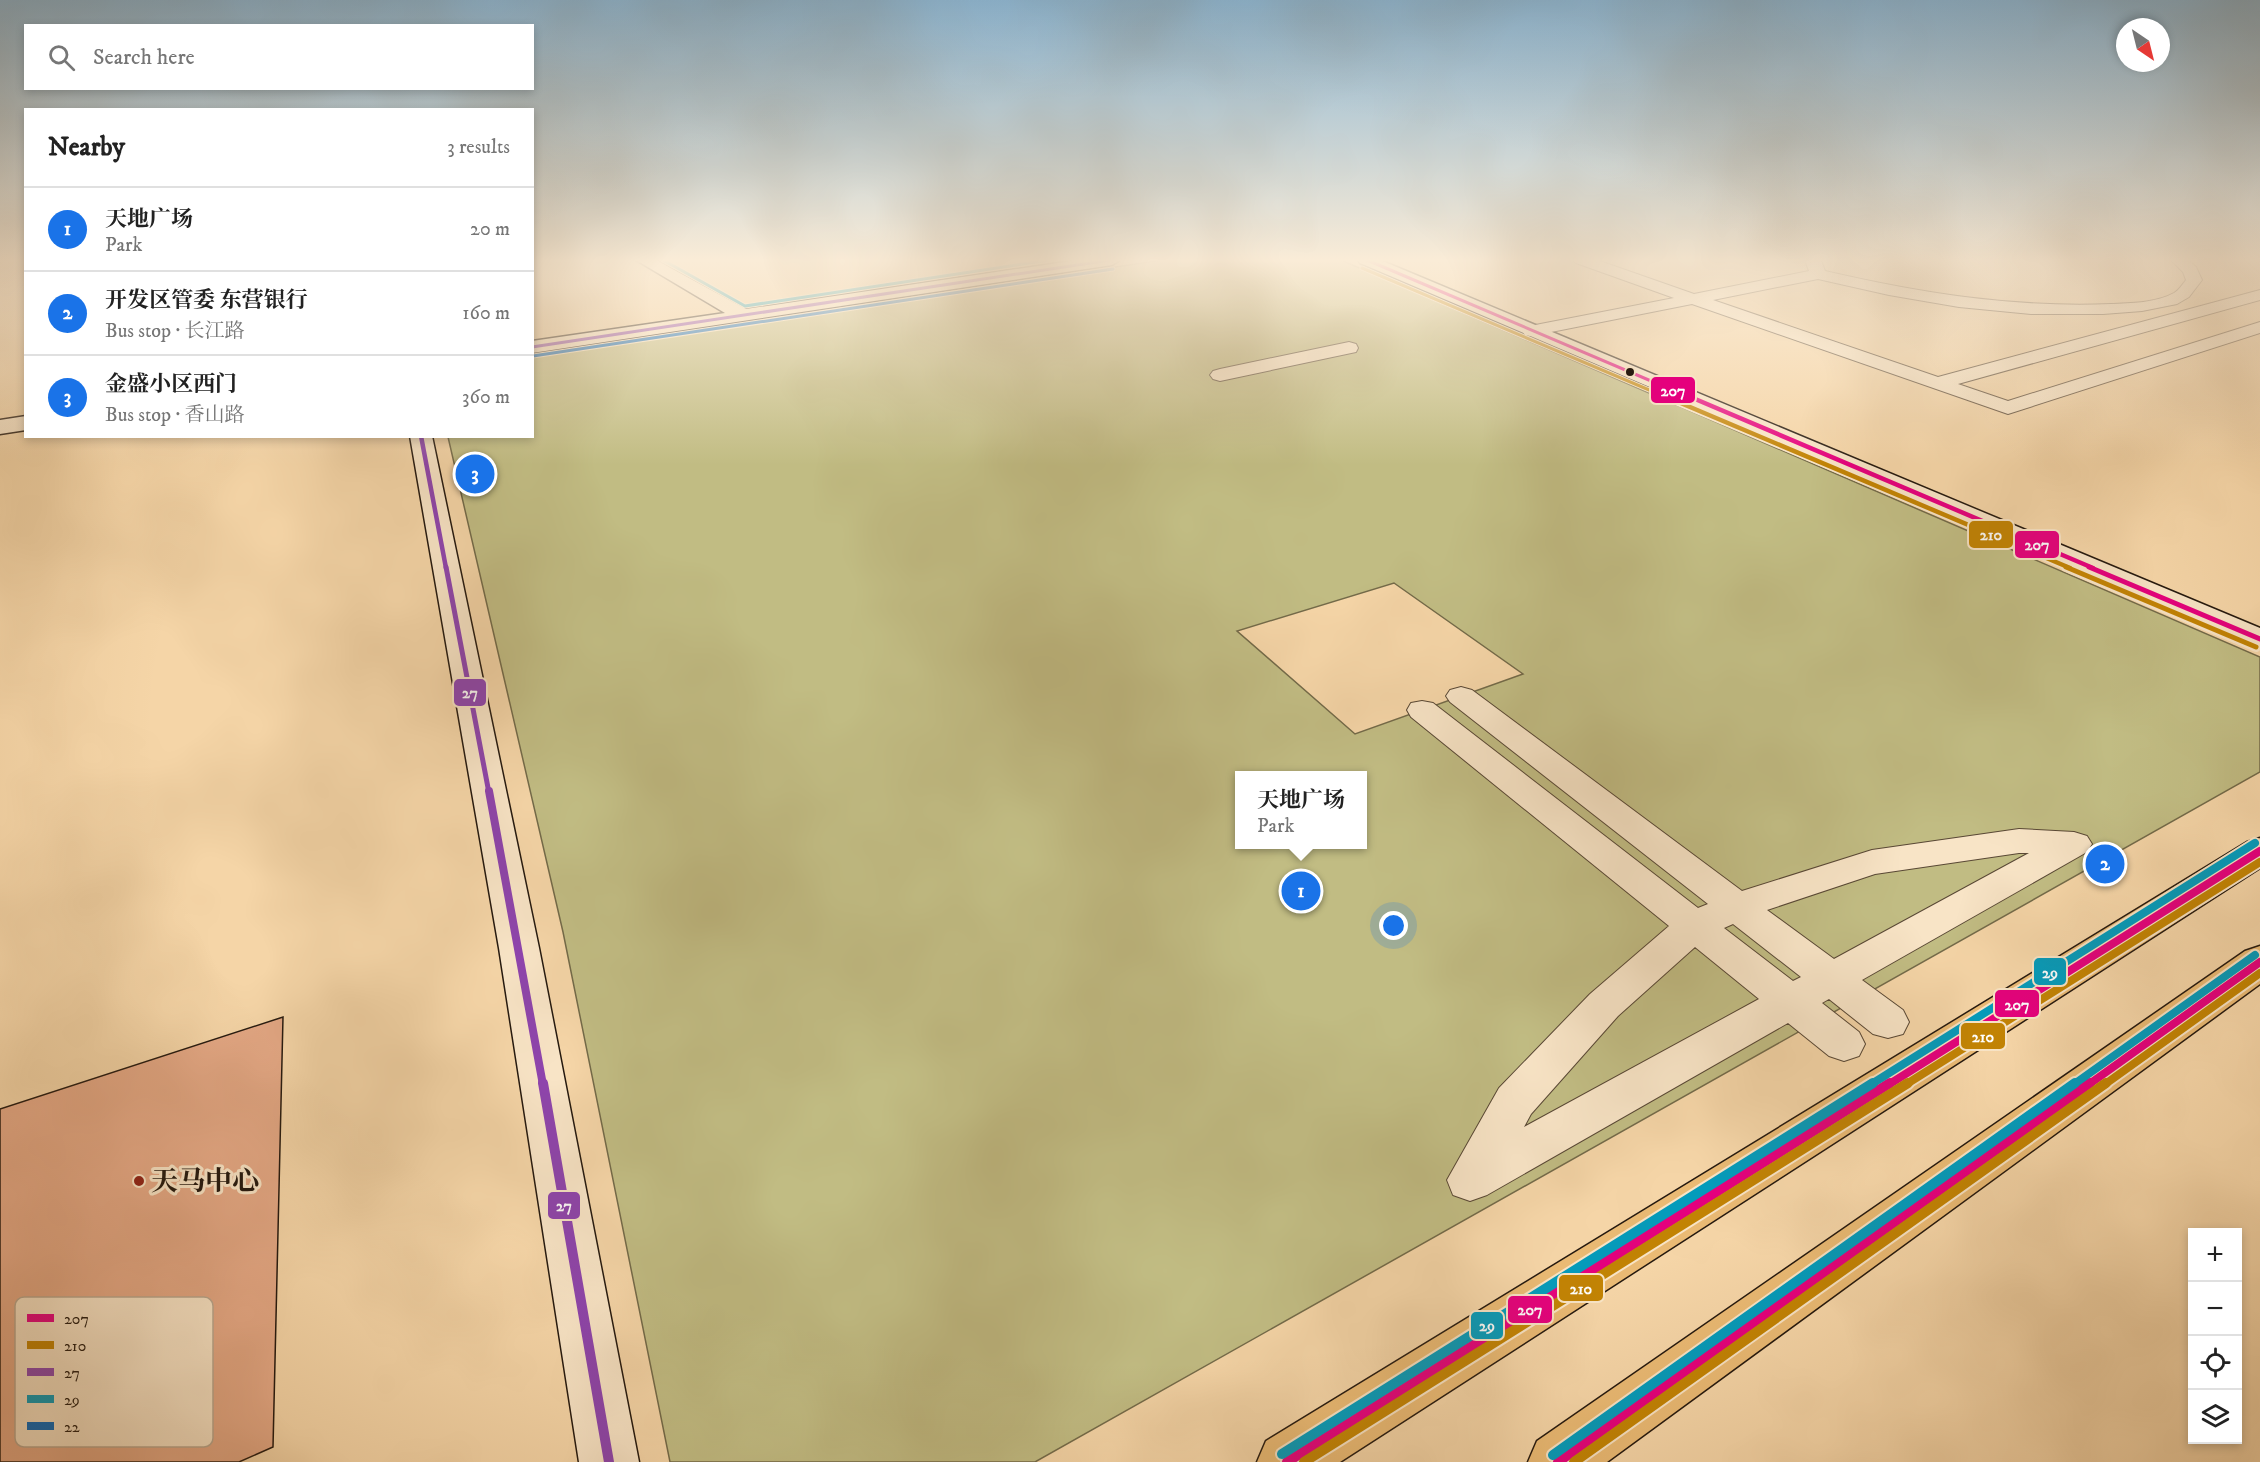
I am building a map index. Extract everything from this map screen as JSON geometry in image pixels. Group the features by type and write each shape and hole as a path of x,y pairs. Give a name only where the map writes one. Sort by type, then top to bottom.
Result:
{"main road":[{"path":"1287,1462 2260,852"},
{"path":"1558,1462 2260,962"}],"street":[{"path":"534,339 614,328"},
{"path":"534,347 642,328"},
{"path":"1525,328 2260,639"},
{"path":"1531,331 1545,328"},
{"path":"1775,328 2008,408 2256,328"},
{"path":"1936,384 2139,328"},
{"path":"1220,375 1349,348"},
{"path":"0,417 24,413"},
{"path":"0,427 24,423"},
{"path":"422,438 519,948 609,1462"},
{"path":"1461,696 1888,1022"},
{"path":"1422,711 1844,1044"},
{"path":"2019,841 2074,844 1470,1180 1515,1101 1605,1005 1695,926 1737,906 1872,862 2019,841"}],"shaded area":[{"path":"710,328 1499,328 2260,657 2260,772 1035,1462 670,1462 563,932 448,438 534,438 534,355","holes":["1394,583 1523,674 1355,734 1237,631"]}],"building":[{"name":"天马中心","path":"283,1017 273,1447 239,1462 0,1462 0,1109"}],"transit line":[{"name":"27","path":"534,347 657,328"},
{"name":"22","path":"534,356 718,328"},
{"name":"210","path":"1504,328 2256,647"},
{"name":"207","path":"1528,328 2260,639"},
{"name":"27","path":"421,438 519,948 609,1462"},
{"name":"29","path":"1282,1454 2255,843"},
{"name":"207","path":"1287,1462 2260,851"},
{"name":"210","path":"1304,1462 2260,862"},
{"name":"29","path":"1553,1455 2255,955"},
{"name":"207","path":"1558,1462 2260,962"},
{"name":"210","path":"1574,1462 2260,973"}],"place":[{"name":"金盛小区西门","path":"475,474"},
{"name":"开发区管委 东营银行","path":"2105,864"},
{"name":"天地广场","path":"1301,891"},
{"name":"天马中心","path":"139,1181"}]}
